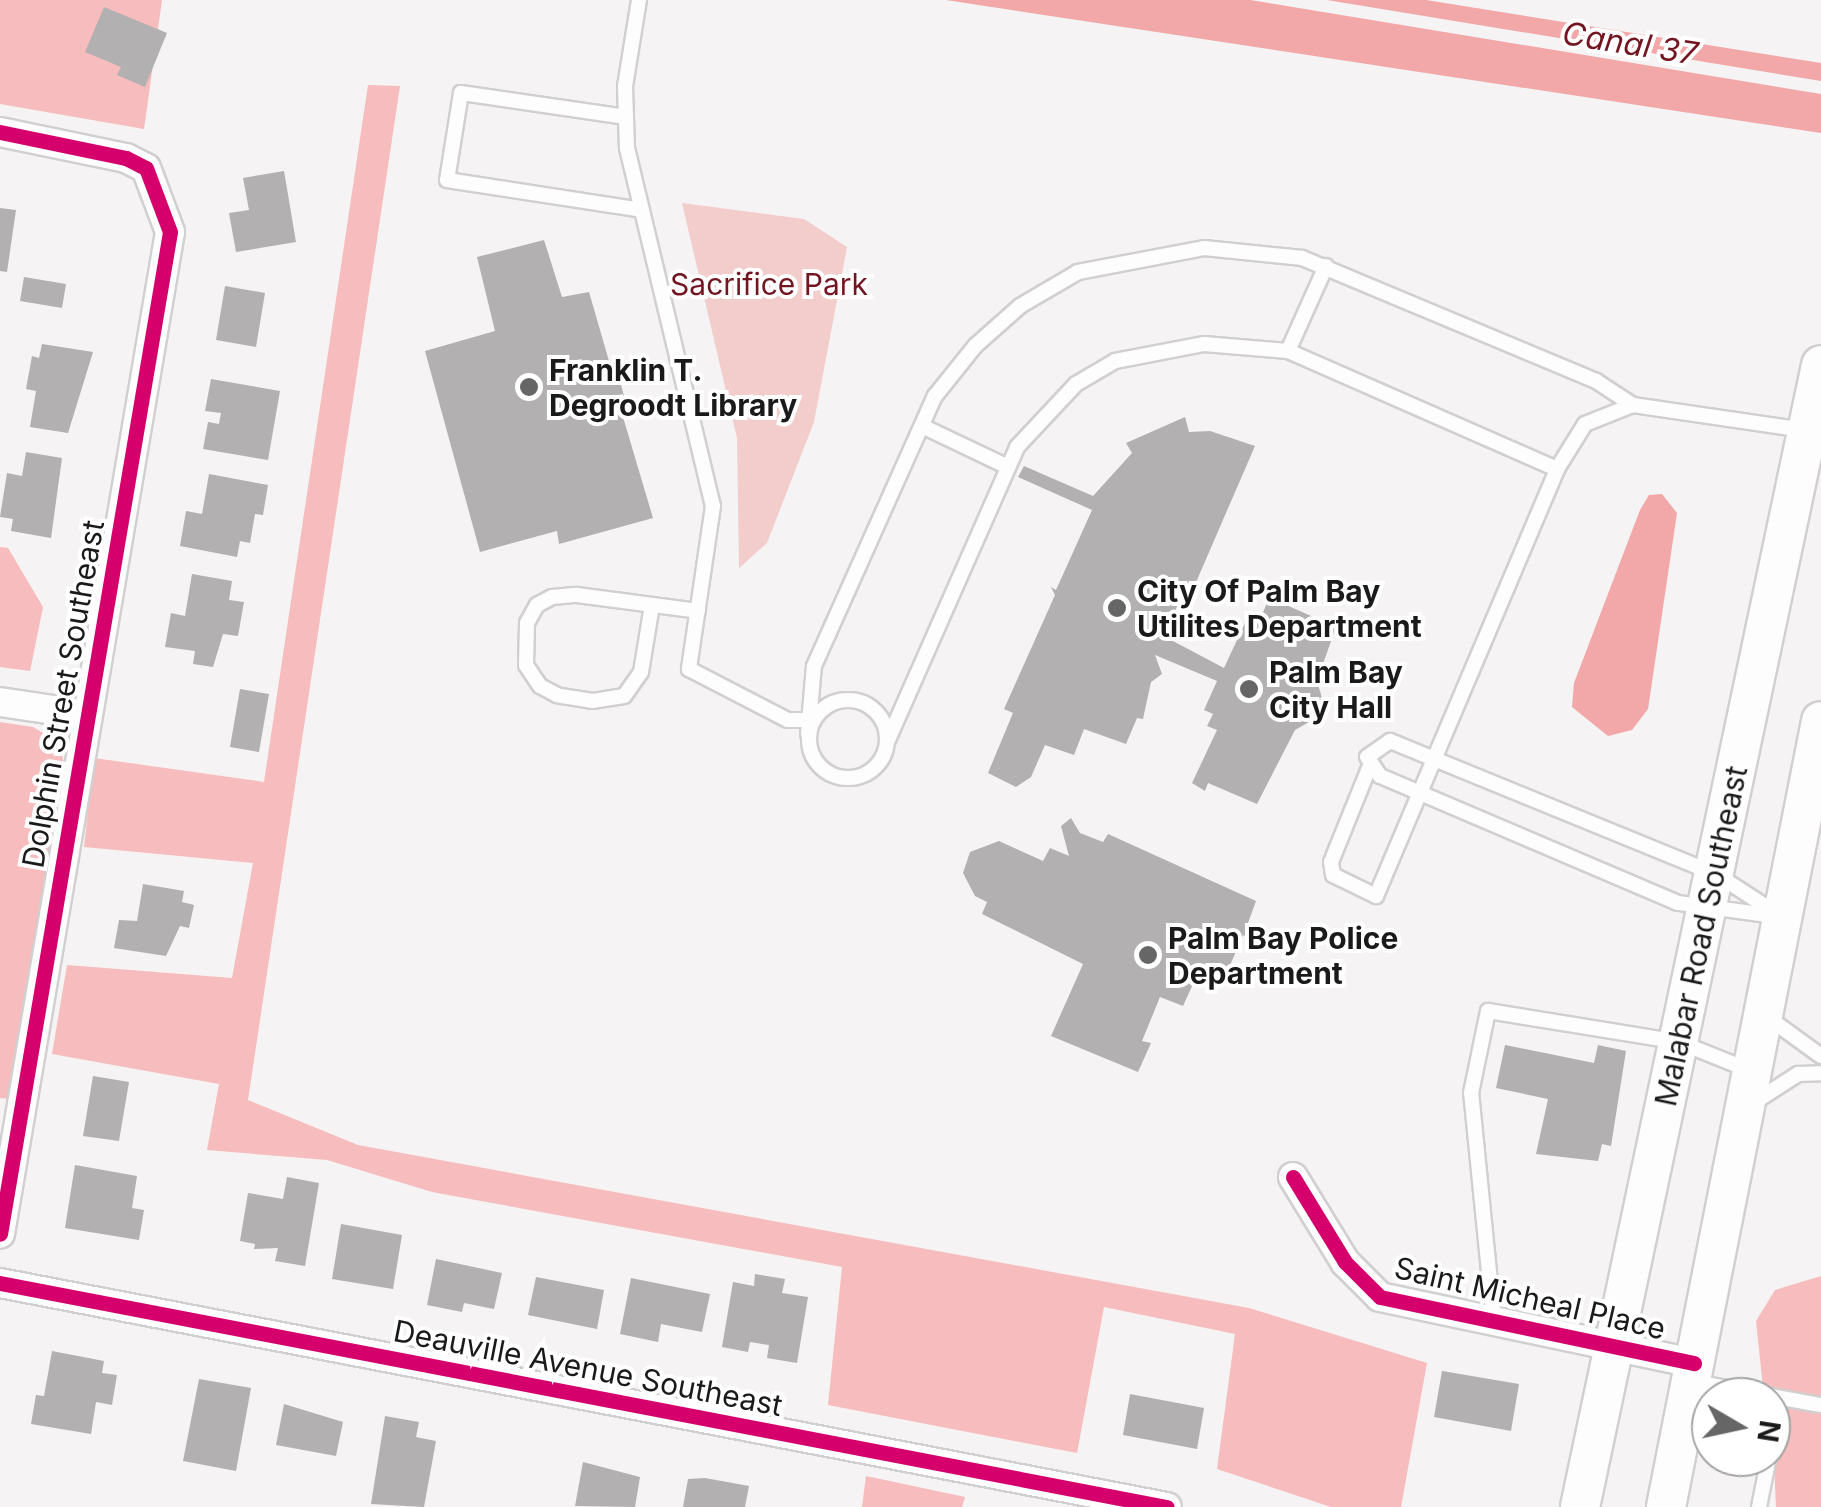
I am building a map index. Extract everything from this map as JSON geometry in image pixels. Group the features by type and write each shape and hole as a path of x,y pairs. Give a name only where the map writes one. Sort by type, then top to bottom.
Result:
{"main road":[{"name":"Malabar Road Southeast","path":"1580,1507 1611,1345 1815,432 1821,365"},
{"path":"1666,1507 1821,721"}],"street":[{"name":"Dolphin Street Southeast","path":"0,132 126,158 146,168 170,232 0,1234"},
{"path":"0,702 87,715"},
{"name":"Saint Micheal Place","path":"1293,1177 1345,1262 1380,1297 1611,1345 1692,1372"},
{"name":"Deauville Avenue Southeast","path":"0,1282 1166,1507"}],"lane":[{"path":"639,0 626,117 642,210 712,491 689,668 809,727"},
{"path":"626,117 461,93 448,180 642,210"},
{"path":"1557,469 1288,351 1204,344 1115,361 1044,412 1008,467 888,740 868,774 837,778 820,768 809,727 814,666 935,396 975,346 1020,306 1078,272 1204,248 1326,266 1596,381 1633,405 1815,432"},
{"path":"1288,351 1326,266"},
{"path":"1633,405 1585,424 1557,469 1438,757 1376,896 1333,875 1331,862 1369,768 1367,757 1390,741 1438,757 1712,892 1782,917"},
{"path":"922,426 1008,467"},
{"path":"652,606 641,672 624,696 593,701 557,696 540,686 526,665 527,623 536,605 552,597 652,606 698,612"},
{"path":"809,727 831,703 856,700 880,714 888,740"},
{"path":"1369,768 1678,904 1712,892 1782,917"},
{"path":"1494,1322 1470,1092 1488,1011 1678,1042 1752,1072"},
{"path":"1764,1012 1784,1035 1821,1056"},
{"path":"1744,1109 1798,1074 1821,1073"},
{"path":"1692,1372 1709,1377"},
{"path":"1791,1400 1821,1405"},
{"path":"1760,1507 1765,1477"}],"green space":[{"name":"Sacrifice Park","path":"682,203 804,219 847,247 814,422 767,543 739,568 737,438"}],"shaded area":[{"path":"0,0 162,0 144,129 0,104"},
{"path":"368,85 400,86 248,1100 358,1145 1249,1308 1427,1363 1401,1507 1331,1507 1217,1469 1235,1334 1104,1307 1077,1453 828,1405 842,1267 432,1192 327,1160 207,1150 219,1084 52,1054 67,965 232,978 253,863 84,847 94,758 264,782"},
{"path":"0,547 8,548 43,607 30,671 0,667"},
{"path":"0,722 33,727 58,742 65,766 10,1099 0,1098"},
{"path":"1821,1276 1821,1507 1776,1507 1775,1477 1791,1477 1791,1377 1762,1377 1756,1321 1775,1290"},
{"path":"866,1476 965,1497 962,1507 862,1507"}],"water":[{"path":"946,0 1250,0 1821,94 1821,133"},
{"name":"Canal 37","path":"1327,0 1426,0 1821,63 1821,81"},
{"path":"1662,494 1677,513 1648,709 1632,730 1608,736 1572,707 1574,683 1640,510 1649,495"}],"building":[{"path":"104,7 167,33 145,87 117,75 121,67 85,52"},
{"path":"284,171 296,242 236,252 229,213 249,210 243,178"},
{"path":"0,208 16,210 7,272 0,271"},
{"name":"Franklin T. Degroodt Library","path":"544,240 562,297 589,292 611,368 616,366 627,407 620,407 653,518 559,544 557,531 480,552 425,351 495,331 477,257"},
{"path":"24,277 66,284 62,308 20,301"},
{"path":"225,286 265,293 256,347 216,340"},
{"path":"42,344 93,352 68,433 30,427 36,391 26,389 32,356 39,358"},
{"path":"211,379 280,391 268,460 203,449 208,422 219,424 221,413 205,411"},
{"name":"City Of Palm Bay Utilites Department","path":"1185,417 1189,432 1210,431 1255,446 1171,640 1224,668 1250,612 1261,617 1272,591 1286,597 1284,604 1336,627 1317,681 1322,698 1316,718 1295,730 1257,804 1208,783 1205,791 1192,783 1217,730 1207,726 1213,714 1204,710 1217,681 1155,655 1162,674 1151,682 1143,719 1137,718 1126,744 1084,729 1074,755 1045,745 1031,777 1016,787 988,773 1013,713 1004,709 1055,595 1051,587 1056,590 1092,510 1018,477 1024,466 1093,496 1132,453 1126,443"},
{"path":"26,452 62,458 51,538 11,531 13,519 0,517 7,473 22,476"},
{"path":"209,474 268,485 263,515 255,514 250,543 240,541 237,557 180,546 186,511 202,514"},
{"path":"192,574 232,581 229,600 244,602 238,636 223,634 213,667 193,664 195,651 165,647 171,613 185,616"},
{"path":"240,689 269,694 259,752 230,747"},
{"name":"Palm Bay Police Department","path":"1071,818 1080,833 1103,842 1108,834 1256,901 1248,923 1258,927 1257,941 1243,935 1222,984 1198,973 1183,1006 1160,997 1142,1041 1151,1043 1138,1072 1051,1036 1083,964 982,914 987,902 975,896 963,873 970,852 999,841 1043,861 1050,848 1069,856 1061,826"},
{"path":"143,884 184,891 182,902 194,905 189,928 180,926 166,956 114,948 119,920 137,921"},
{"path":"1505,1045 1594,1063 1598,1045 1626,1051 1611,1146 1602,1144 1598,1161 1536,1154 1548,1099 1496,1088"},
{"path":"93,1076 129,1082 119,1141 83,1136"},
{"path":"75,1165 137,1176 132,1208 144,1210 139,1240 65,1228"},
{"path":"287,1177 319,1183 305,1266 275,1261 278,1248 254,1249 255,1244 240,1241 248,1193 283,1199"},
{"path":"341,1224 402,1235 393,1289 332,1279"},
{"path":"436,1259 502,1273 494,1309 464,1303 462,1312 427,1305"},
{"path":"755,1274 785,1279 782,1293 808,1297 797,1363 767,1358 769,1345 750,1342 748,1352 722,1347 733,1282 754,1286"},
{"path":"536,1277 604,1290 597,1329 528,1315"},
{"path":"631,1278 710,1294 702,1332 661,1324 658,1342 620,1334"},
{"path":"52,1351 104,1361 102,1373 117,1375 112,1405 96,1402 91,1434 31,1424 36,1395 44,1396"},
{"path":"1442,1371 1519,1384 1511,1431 1434,1417"},
{"path":"199,1379 251,1388 236,1471 183,1461"},
{"path":"1130,1394 1204,1408 1197,1449 1123,1435"},
{"path":"284,1404 343,1422 336,1456 276,1445"},
{"path":"385,1416 419,1422 416,1437 436,1441 424,1507 371,1504"},
{"path":"583,1462 640,1477 635,1507 575,1506"},
{"path":"688,1479 749,1486 745,1507 683,1507"}],"cycle path":[{"path":"0,132 126,158 146,168 170,232 0,1234"},
{"path":"1293,1177 1345,1262 1380,1297 1694,1363"},
{"path":"0,1283 1167,1507"}],"place":[{"name":"Franklin T. Degroodt Library","path":"529,387"},
{"name":"City Of Palm Bay Utilites Department","path":"1117,608"},
{"name":"Palm Bay City Hall","path":"1249,689"},
{"name":"Palm Bay Police Department","path":"1148,955"}]}
